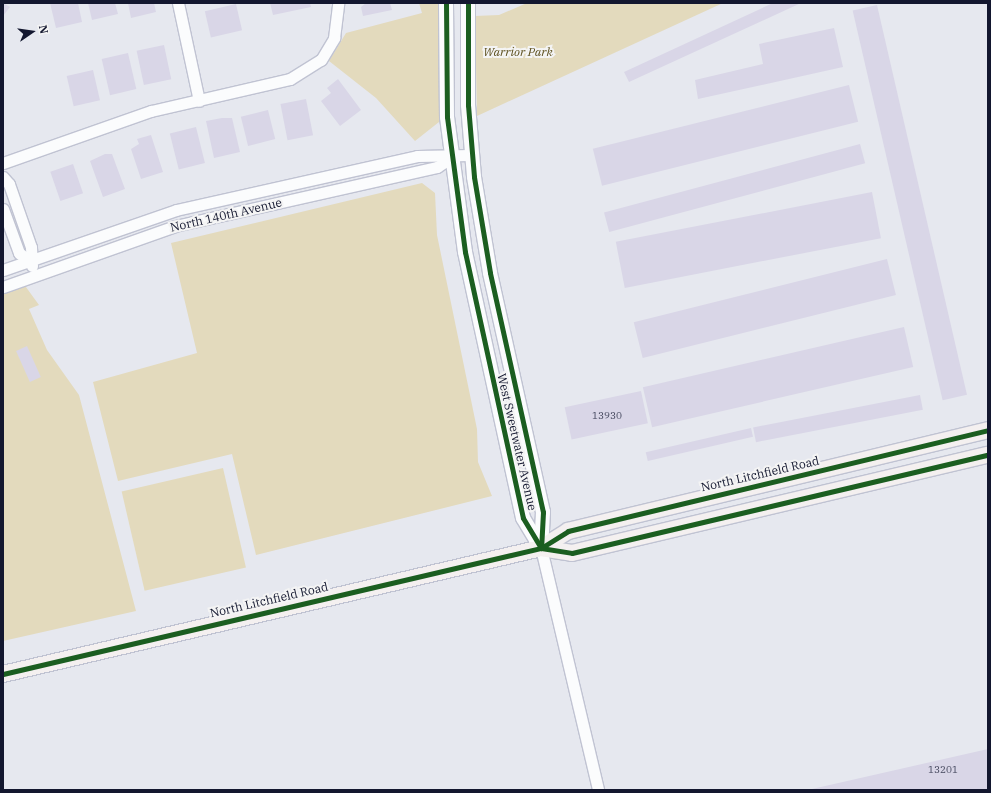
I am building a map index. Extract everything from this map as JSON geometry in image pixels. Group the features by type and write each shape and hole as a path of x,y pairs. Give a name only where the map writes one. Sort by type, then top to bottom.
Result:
{"main road":[{"name":"North Litchfield Road","path":"3,674 541,548 568,531 988,430"},
{"name":"North Litchfield Road","path":"541,548 572,552 988,455"}],"street":[{"path":"178,3 199,101"},
{"path":"3,163 150,111 290,79 321,60 334,38 338,3"},
{"name":"West Sweetwater Avenue","path":"446,3 447,117 451,158 465,252 522,510 541,548 598,790"},
{"name":"West Sweetwater Avenue","path":"468,3 471,155 490,273 543,512 541,548"},
{"name":"North 140th Avenue","path":"3,270 176,210 417,156 435,153 451,158"},
{"name":"North 140th Avenue","path":"3,287 175,226 437,167 451,158 471,155"},
{"path":"3,177 9,184 32,247 30,261 35,275"},
{"path":"3,209 19,252 30,261"}],"green space":[{"path":"419,3 443,3 439,122 415,141 376,98 329,61 346,33 422,13"},
{"name":"Warrior Park","path":"527,3 723,3 477,116 475,16 499,15"},
{"path":"422,183 435,193 437,235 477,429 478,462 492,496 256,555 232,454 118,481 93,382 197,353 171,243"},
{"path":"23,283 39,305 29,309 47,350 79,395 136,611 3,641 3,290"},
{"path":"223,468 246,567 145,591 122,491"}],"building":[{"path":"3,3 10,7 3,16"},
{"path":"50,3 78,3 82,22 56,28"},
{"path":"88,3 115,3 118,14 92,20"},
{"path":"128,3 154,3 156,12 131,18"},
{"path":"270,3 310,3 311,7 273,15"},
{"path":"366,3 390,3 392,10 363,16 361,7"},
{"path":"773,3 801,3 629,82 624,72"},
{"path":"236,4 242,30 211,38 205,11"},
{"path":"877,5 967,395 943,400 853,11"},
{"path":"834,28 843,67 698,99 695,80 763,64 759,44"},
{"path":"164,45 171,79 144,85 137,51"},
{"path":"128,53 136,89 110,95 102,59"},
{"path":"93,70 100,100 74,106 67,76"},
{"path":"338,79 361,110 340,126 321,101 331,93 327,88"},
{"path":"849,85 858,122 602,186 593,149"},
{"path":"306,99 313,135 288,140 280,104"},
{"path":"268,110 275,139 248,146 241,117"},
{"path":"232,118 240,152 214,158 206,121"},
{"path":"196,127 205,163 179,169 170,134"},
{"path":"151,135 163,172 141,179 131,149 139,144 137,139"},
{"path":"860,144 865,163 609,232 604,213"},
{"path":"105,154 112,154 125,189 103,197 90,161"},
{"path":"73,164 83,193 60,201 50,172"},
{"path":"872,192 881,238 625,288 616,242"},
{"path":"887,259 896,295 643,358 634,322"},
{"path":"904,327 913,367 652,427 643,387"},
{"path":"27,346 41,377 30,382 16,351"},
{"path":"641,391 648,423 572,439 565,407"},
{"path":"920,395 923,410 756,442 753,427"},
{"path":"751,428 753,437 648,461 646,452"},
{"path":"988,749 988,790 812,790 812,789"}],"cycle path":[{"path":"446,3 447,117 465,252 523,518 541,548"},
{"path":"468,3 468,105 474,177 490,273 543,512 541,548"},
{"path":"3,674 541,548 568,531 988,430"},
{"path":"541,548 572,553 988,455"}]}
